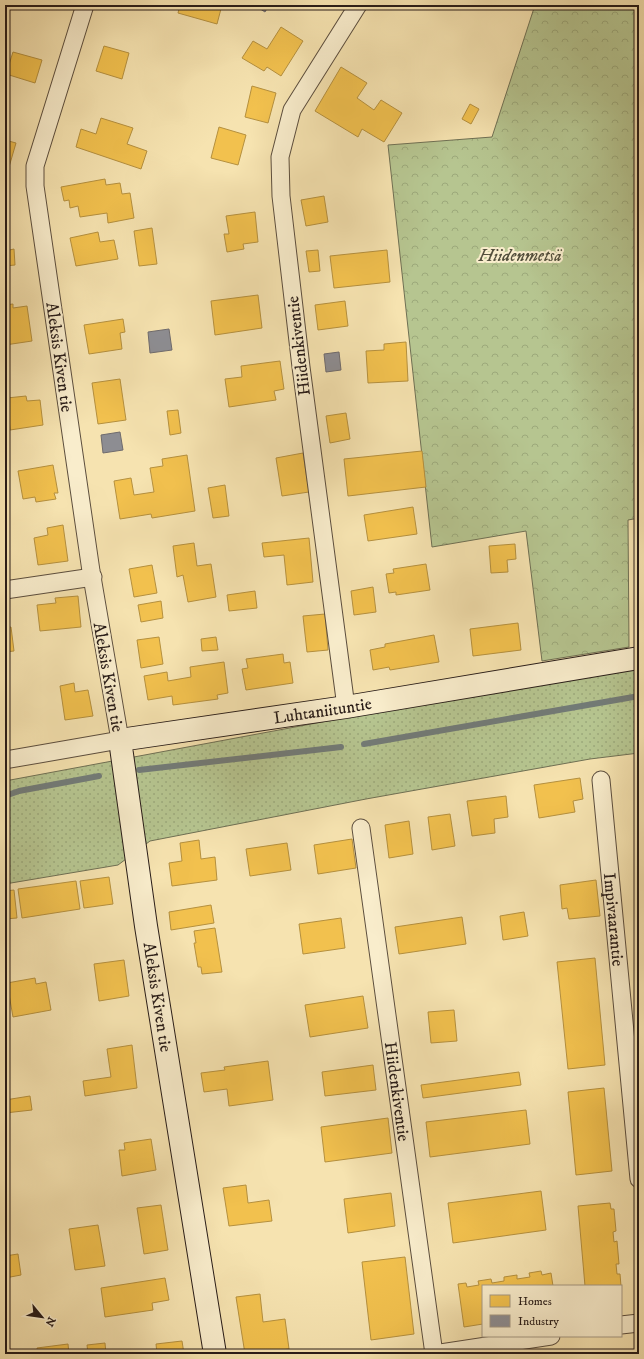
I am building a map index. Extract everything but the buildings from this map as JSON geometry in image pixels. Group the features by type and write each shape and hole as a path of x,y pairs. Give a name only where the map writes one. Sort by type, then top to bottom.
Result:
{"street":[{"name":"Aleksis Kiven tie","path":"85,5 35,166 34,186 93,577 120,740 146,926 215,1354"},
{"name":"Hiidenkiventie","path":"346,707 280,196 280,157 292,110 358,5"},
{"path":"5,590 93,577"},
{"name":"Luhtaniituntie","path":"5,760 120,740 346,707 639,658"},
{"name":"Impivaarantie","path":"601,780 639,1179"},
{"name":"Hiidenkiventie","path":"361,828 434,1354"},
{"path":"622,1325 639,1322"},
{"path":"434,1354 544,1337"}],"green space":[{"name":"Hiidenmetsä","path":"535,5 639,5 639,518 628,520 629,647 542,661 526,531 432,547 388,145 492,137"},
{"path":"639,668 639,753 590,759 366,799 150,841 118,865 5,884 5,781 424,703"}],"waterway":[{"path":"364,744 639,696"},
{"path":"139,770 341,747"},
{"path":"5,796 19,791 99,776"}]}
